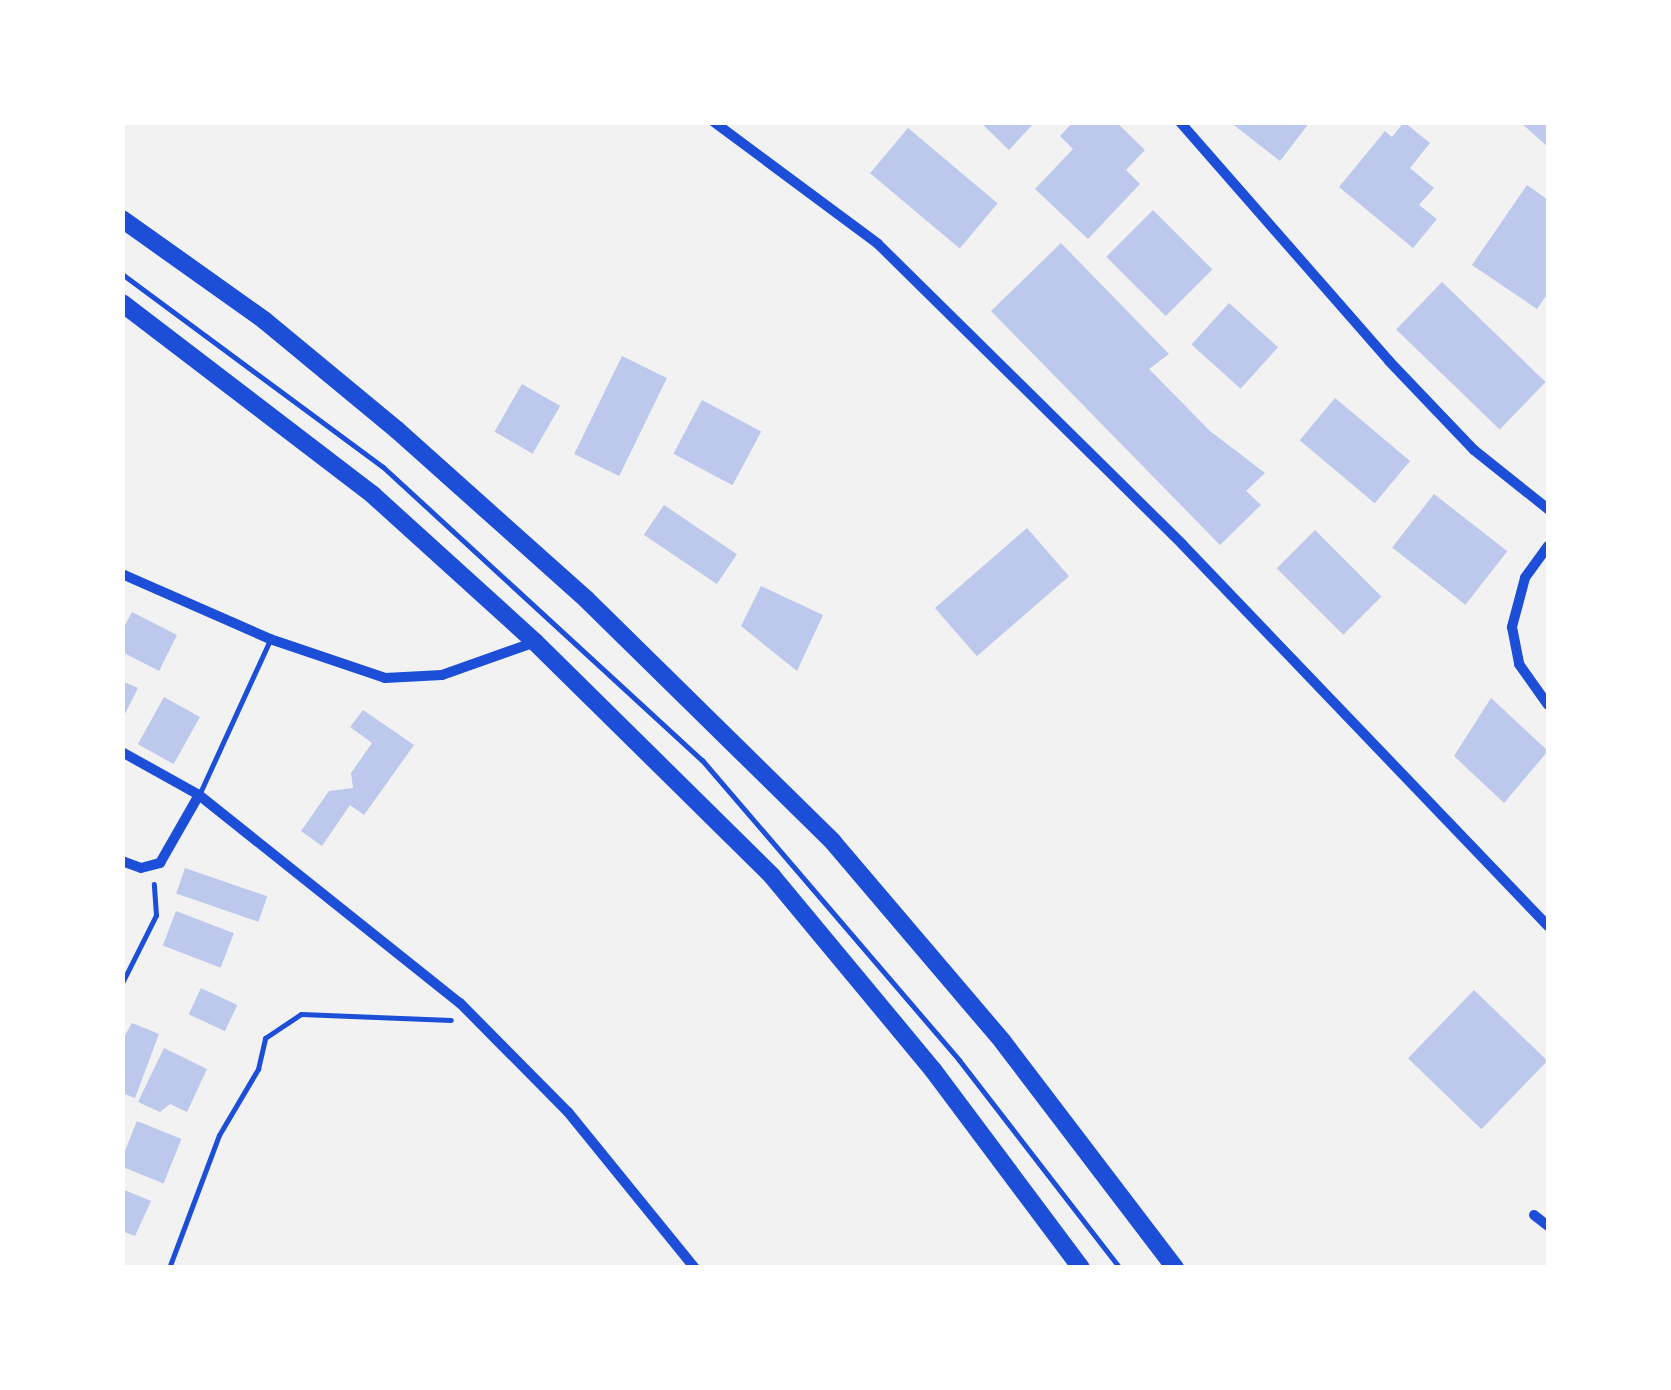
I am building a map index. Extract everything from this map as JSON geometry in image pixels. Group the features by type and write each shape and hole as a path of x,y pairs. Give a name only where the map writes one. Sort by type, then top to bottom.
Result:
{"main road":[{"path":"122,219 264,320 397,430 586,599 833,842 1004,1042 1175,1268"},
{"path":"122,303 373,496 535,642 772,876 933,1070 1081,1268"}],"street":[{"path":"714,122 878,244 1182,544 1548,926"},
{"path":"1180,122 1389,361 1474,450 1548,509"},
{"path":"1548,546 1525,578 1512,627 1519,664 1548,705"},
{"path":"122,574 270,639 385,678 412,678 473,667 535,642"},
{"path":"122,752 199,795 308,876 478,1022 568,1112 696,1268"},
{"path":"122,861 153,867 199,795"},
{"path":"1534,1215 1548,1226"}],"lane":[{"path":"122,274 383,467 702,760 935,1031 1120,1268"},
{"path":"199,795 270,639"}],"path":[{"path":"122,983 156,915 153,867"},
{"path":"169,1268 219,1136 258,1069 264,1038 301,1014 478,1022"}],"building":[{"path":"980,122 1035,122 1009,150"},
{"path":"1073,122 1116,122 1145,150 1126,170 1140,184 1088,239 1035,189 1073,149 1060,136"},
{"path":"1230,122 1310,122 1280,161"},
{"path":"1404,122 1430,143 1410,168 1434,188 1419,205 1437,219 1413,248 1339,187 1385,131 1392,137"},
{"path":"1520,122 1548,122 1548,147"},
{"path":"908,128 998,203 960,248 870,173"},
{"path":"1527,185 1548,200 1548,293 1537,309 1472,265"},
{"path":"1153,210 1212,269 1166,316 1106,257"},
{"path":"1061,243 1169,354 1149,369 1210,431 1265,473 1246,491 1261,505 1220,545 991,311"},
{"path":"1442,282 1546,382 1500,430 1396,329"},
{"path":"1229,303 1278,347 1241,389 1192,345"},
{"path":"622,356 667,378 619,476 574,454"},
{"path":"522,384 560,406 533,454 494,432"},
{"path":"1335,398 1410,461 1375,503 1300,440"},
{"path":"702,400 761,431 733,485 673,454"},
{"path":"1434,494 1507,551 1465,605 1392,548"},
{"path":"664,505 737,554 717,584 644,535"},
{"path":"1027,528 1069,576 977,656 935,608"},
{"path":"1315,530 1381,596 1343,635 1277,568"},
{"path":"761,586 823,615 797,671 741,626"},
{"path":"132,612 177,635 159,671 122,652 122,631"},
{"path":"122,681 138,688 122,720"},
{"path":"164,697 200,717 174,764 138,744"},
{"path":"1491,698 1548,751 1504,803 1454,756"},
{"path":"363,710 414,745 364,815 350,805 322,846 301,831 329,791 353,788 351,773 372,743 350,727"},
{"path":"185,868 267,896 258,922 176,894"},
{"path":"176,911 234,933 221,968 163,946"},
{"path":"201,988 237,1005 225,1031 189,1014"},
{"path":"1474,990 1547,1061 1481,1129 1408,1058"},
{"path":"132,1023 159,1034 135,1098 122,1093 122,1041"},
{"path":"164,1048 207,1069 187,1112 170,1104 160,1112 138,1102"},
{"path":"137,1121 182,1139 164,1183 122,1167"},
{"path":"122,1189 151,1201 135,1236 122,1231"}]}
